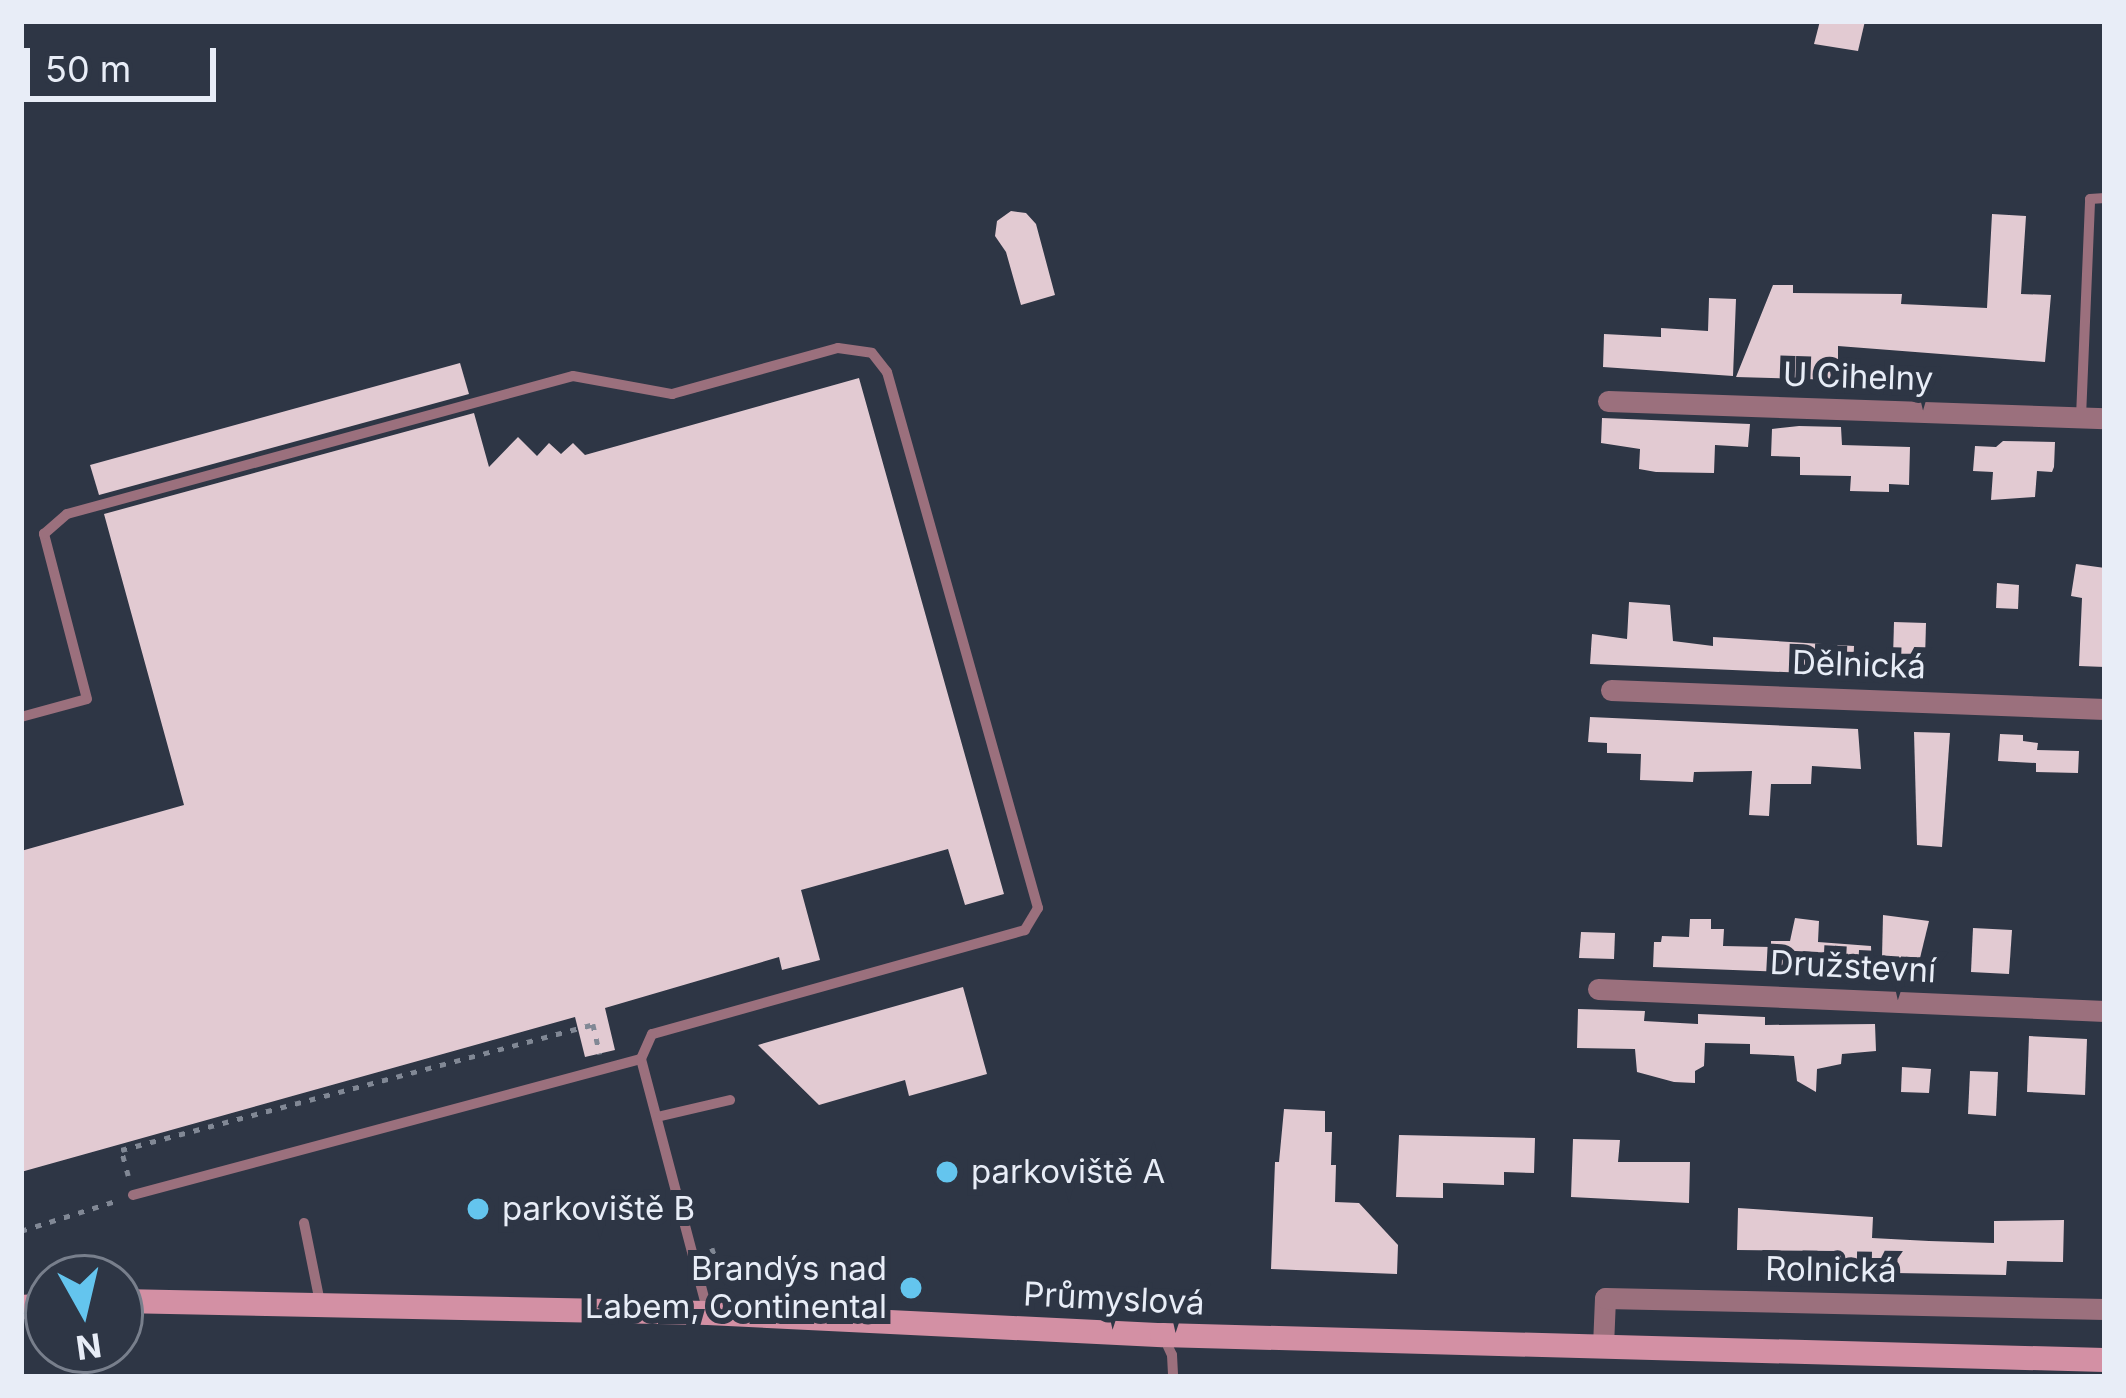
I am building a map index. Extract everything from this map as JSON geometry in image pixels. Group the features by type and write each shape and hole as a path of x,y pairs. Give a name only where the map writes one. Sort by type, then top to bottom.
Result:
{"main road":[{"name":"Průmyslová","path":"144,1301 708,1313 1162,1335 2105,1360"}],"street":[{"name":"U Cihelny","path":"1608,401 2105,418"},
{"name":"Dělnická","path":"1611,690 2105,709"},
{"name":"Družstevní","path":"1598,989 2105,1011"},
{"name":"Rolnická","path":"1603,1346 1605,1298 2105,1309"}],"lane":[{"path":"2081,417 2090,200 2105,198"},
{"path":"21,716 87,699 44,534 67,514 572,376 672,394 838,348 872,352 887,372 1038,908 1025,931 652,1034 641,1059 708,1313"},
{"path":"133,1196 641,1059"},
{"path":"657,1118 730,1100"},
{"path":"304,1223 320,1304"},
{"path":"1162,1335 1172,1354 1173,1377"}],"path":[{"path":"21,1231 133,1196 121,1150 593,1024 603,1067"},
{"path":"688,1232 705,1227 726,1294"}],"building":[{"path":"1820,21 1865,21 1858,51 1814,44"},
{"path":"1011,211 1026,213 1036,224 1055,295 1021,305 1006,252 995,236 997,221"},
{"path":"1992,214 2026,216 2021,294 2051,295 2045,362 1838,346 1838,380 1736,377 1773,285 1793,285 1793,293 1902,294 1901,304 1987,308"},
{"path":"1709,298 1736,299 1733,376 1603,367 1604,334 1661,337 1661,328 1708,331"},
{"path":"460,363 469,394 99,495 90,465"},
{"path":"859,378 1004,894 965,905 948,849 801,890 820,960 782,970 779,957 605,1008 615,1050 585,1057 575,1017 21,1172 21,851 184,805 104,514 474,413 489,467 518,437 537,456 549,443 561,454 573,443 585,455"},
{"path":"1602,418 1750,424 1748,447 1715,445 1714,473 1639,469 1640,449 1601,443"},
{"path":"1841,427 1842,445 1910,447 1909,485 1889,484 1889,492 1850,491 1851,476 1800,475 1800,457 1771,456 1772,429"},
{"path":"2003,441 2055,442 2054,467 2052,472 2037,471 2035,497 1991,500 1993,472 1973,471 1975,446 1996,447"},
{"path":"2076,564 2105,568 2105,667 2079,666 2082,598 2071,596"},
{"path":"1997,583 2019,585 2018,609 1996,608"},
{"path":"1629,602 1670,605 1673,641 1713,646 1713,637 1854,646 1853,675 1590,664 1592,634 1627,639"},
{"path":"1894,622 1926,623 1925,659 1893,658"},
{"path":"1590,717 1858,729 1861,769 1812,766 1811,784 1771,784 1769,816 1749,815 1752,771 1694,772 1693,782 1640,780 1641,754 1607,753 1607,743 1588,742"},
{"path":"1914,732 1950,733 1942,847 1917,845"},
{"path":"2000,734 2023,735 2023,741 2038,743 2037,750 2079,751 2078,773 2036,772 2036,763 1998,761"},
{"path":"1883,915 1929,921 1920,958 1882,957"},
{"path":"1795,918 1819,921 1818,942 1871,946 1872,975 1653,967 1654,942 1661,942 1662,936 1689,937 1690,919 1711,919 1711,929 1724,929 1723,946 1771,947 1771,941 1790,941"},
{"path":"1973,928 2012,930 2009,974 1971,972"},
{"path":"1581,932 1615,933 1614,959 1579,958"},
{"path":"963,987 987,1074 909,1096 905,1080 819,1105 758,1045"},
{"path":"1578,1009 1645,1011 1644,1021 1698,1024 1698,1014 1765,1017 1765,1025 1875,1024 1876,1051 1842,1054 1841,1064 1817,1069 1816,1092 1797,1081 1794,1056 1750,1054 1750,1044 1705,1043 1704,1066 1695,1071 1695,1083 1674,1082 1637,1072 1635,1049 1577,1048"},
{"path":"2029,1036 2087,1039 2085,1095 2027,1092"},
{"path":"1902,1067 1931,1069 1929,1093 1901,1092"},
{"path":"1970,1071 1998,1072 1996,1116 1968,1114"},
{"path":"1284,1109 1325,1111 1325,1132 1332,1132 1331,1165 1336,1165 1335,1202 1359,1203 1398,1245 1397,1274 1271,1269 1275,1162 1279,1162"},
{"path":"1399,1135 1535,1138 1534,1173 1504,1172 1504,1185 1443,1183 1443,1198 1396,1197"},
{"path":"1573,1139 1620,1140 1618,1162 1690,1162 1689,1203 1571,1197"},
{"path":"1738,1208 1873,1217 1872,1238 1929,1241 1994,1243 1994,1221 2064,1220 2063,1262 2007,1261 2006,1275 1895,1273 1894,1262 1841,1261 1840,1251 1737,1250"}],"place":[{"name":"parkoviště A","path":"947,1172"},
{"name":"parkoviště B","path":"478,1209"},
{"name":"Brandýs nad Labem, Continental","path":"911,1288"}]}
